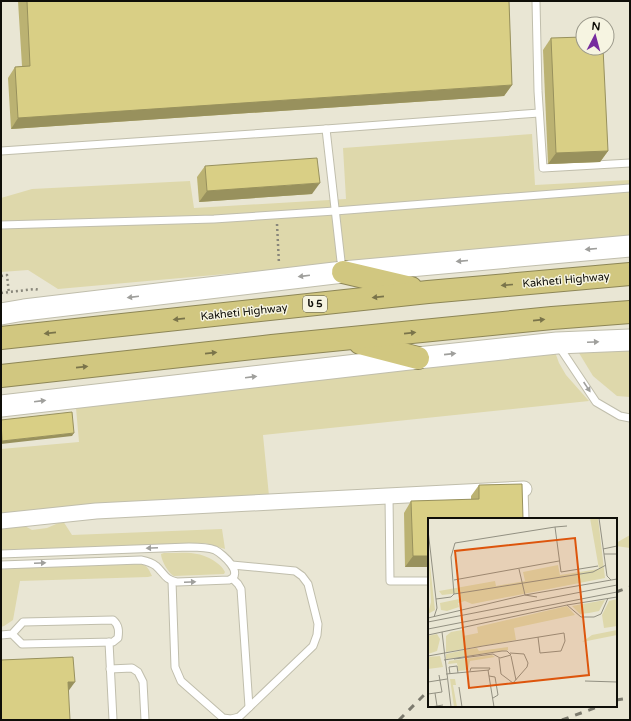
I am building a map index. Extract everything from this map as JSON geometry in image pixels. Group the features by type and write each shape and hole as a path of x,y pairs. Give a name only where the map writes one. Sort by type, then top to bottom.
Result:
{"highway":[{"path":"343,272 428,292"},
{"name":"Kakheti Highway","path":"1,338 428,292 630,274"},
{"path":"1,376 272,346 552,318 630,312"},
{"path":"347,339 418,358"}],"street":[{"path":"1,314 343,272 630,246"},
{"path":"1,406 418,358 557,344 630,340"},
{"path":"1,521 96,511 524,489"}],"lane":[{"path":"536,1 539,112 543,168 630,163"},
{"path":"1,151 326,129 539,112"},
{"path":"326,129 343,272"},
{"path":"1,226 214,219 630,188"},
{"path":"557,344 596,402 620,416 630,418"},
{"path":"524,489 525,518"},
{"path":"389,496 390,581 428,581"},
{"path":"1,554 189,547 206,548 215,550 232,565 235,572 233,579"},
{"path":"1,565 141,560 150,562 157,566 167,579 172,581 233,579"},
{"path":"172,581 175,668 181,681 223,718 231,719 239,717 313,646 317,635 318,624 308,584 302,576 295,571 232,565"},
{"path":"233,579 241,589 249,707"},
{"path":"1,635 12,634 23,622 113,620 118,628 118,638 114,642 22,644 12,634"},
{"path":"109,642 113,720"},
{"path":"110,669 132,668 138,672 143,682 145,720"}],"path":[{"path":"277,215 279,269"},
{"path":"1,276 7,275 9,293"},
{"path":"1,293 35,289 41,291"}],"shaded area":[{"path":"532,134 535,185 630,180 630,238 58,289 28,270 1,272 1,198 32,189 190,181 194,208 346,199 343,148"},
{"path":"630,350 630,397 617,396 593,376 579,353"},
{"path":"555,352 566,375 589,401 263,435 269,496 1,514 1,449 79,442 76,408"},
{"path":"63,521 72,535 222,529 225,549 205,543 1,552 1,524 18,522 32,530 47,528"},
{"path":"630,535 630,548 617,546 617,542"},
{"path":"192,553 205,556 218,564 225,572 224,574 174,576 169,572 161,557 161,554"},
{"path":"136,563 146,566 152,576 20,581 13,620 1,627 1,569"}],"building":[{"path":"27,1 509,1 512,85 18,118 15,67 30,66"},
{"path":"575,37 575,56 603,56 608,151 556,153 551,38"},
{"path":"317,158 320,183 207,191 205,166"},
{"path":"72,412 74,433 2,441 1,420"},
{"path":"522,484 523,518 428,518 428,556 413,556 411,501 479,499 479,485"},
{"path":"73,657 75,682 68,682 70,720 1,720 1,660"}],"railway":[{"path":"617,592 630,587"},
{"path":"399,720 428,691"},
{"path":"617,700 630,698"},
{"path":"562,720 597,707"}]}
